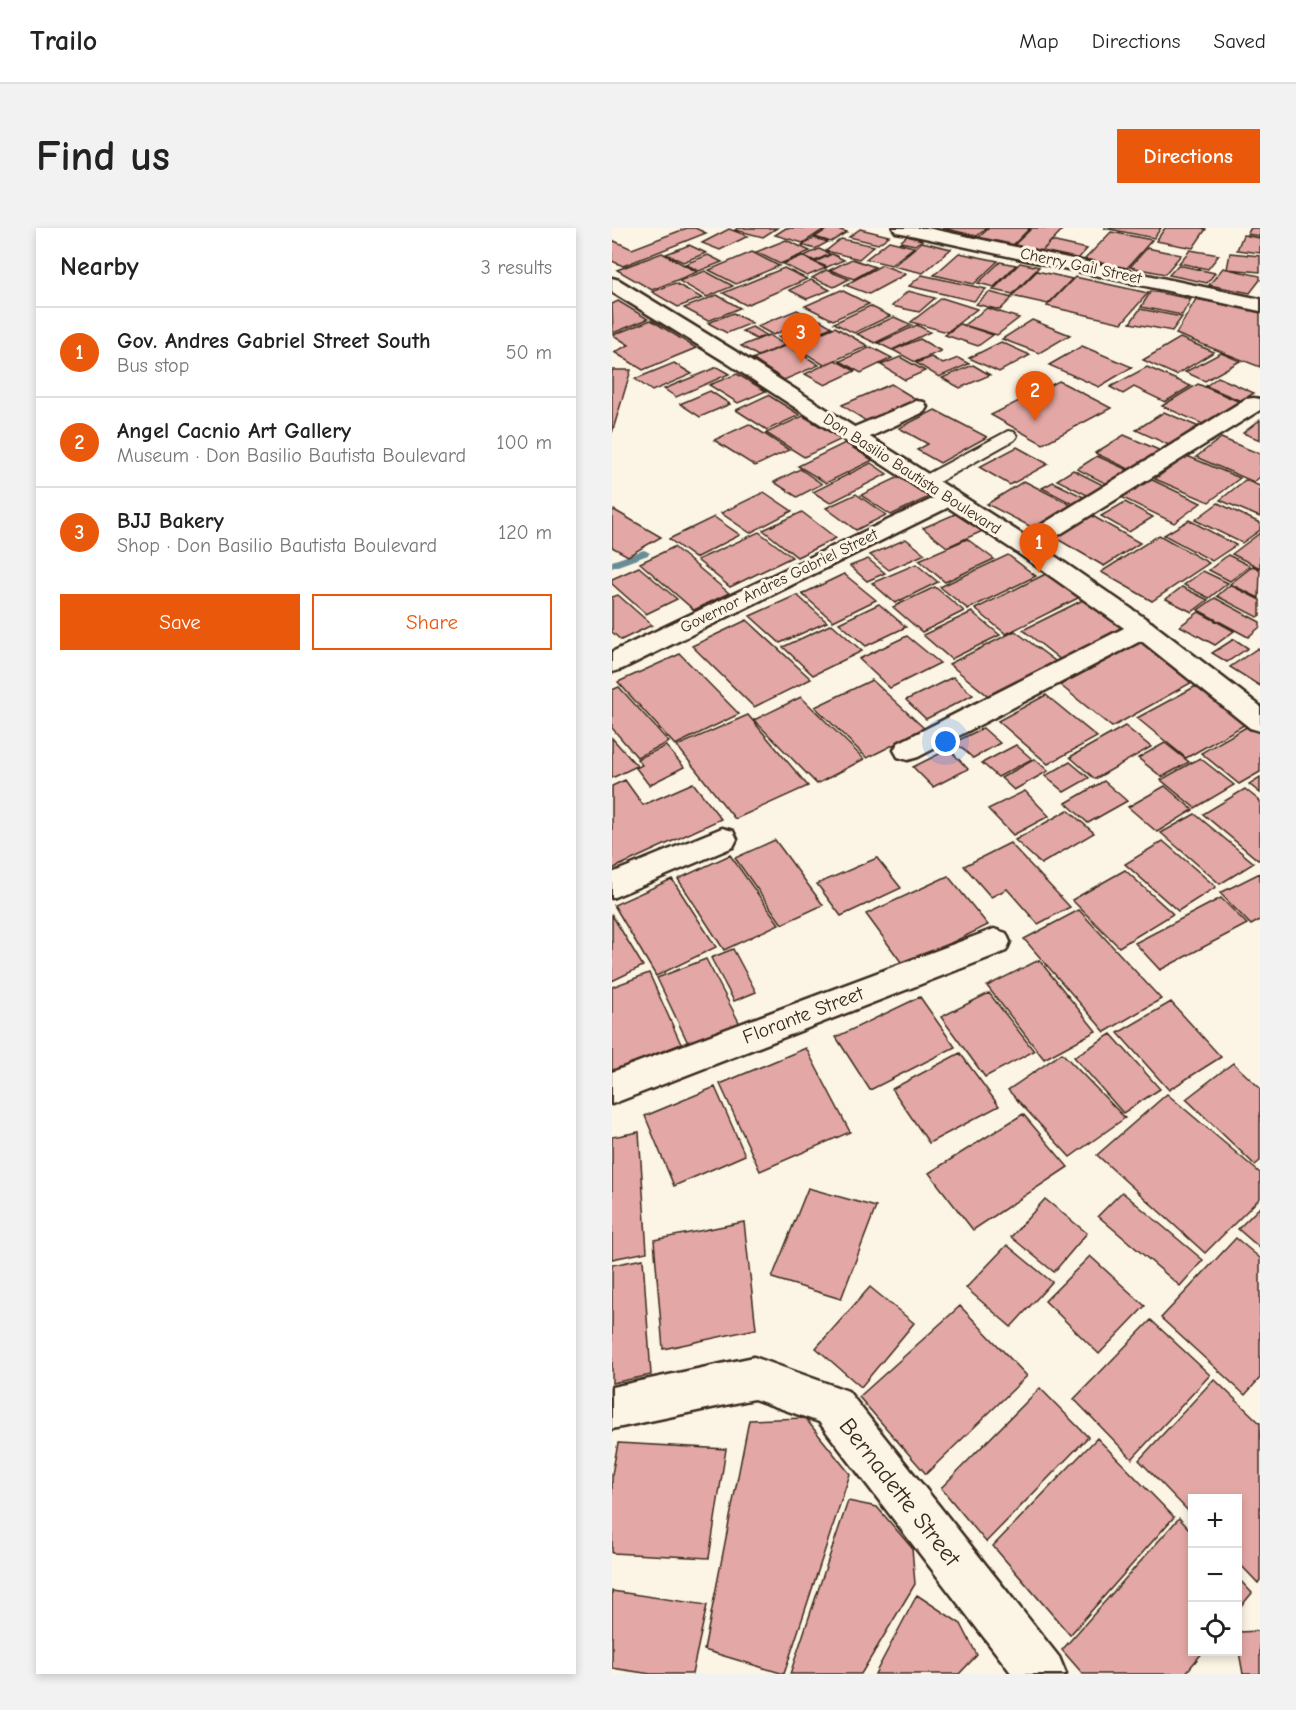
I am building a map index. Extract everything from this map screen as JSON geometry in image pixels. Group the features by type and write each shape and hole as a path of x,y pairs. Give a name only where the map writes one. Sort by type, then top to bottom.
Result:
{"street":[{"name":"Cherry Gail Street","path":"902,228 1260,305"},
{"name":"Don Basilio Bautista Boulevard","path":"612,284 1024,546 1143,629 1260,721"},
{"path":"1024,546 1254,404"},
{"path":"853,436 916,407"},
{"name":"Governor Andres Gabriel Street","path":"612,663 947,499"},
{"path":"908,750 1143,629"},
{"path":"612,886 722,839"},
{"name":"Florante Street","path":"612,1088 994,942"},
{"name":"Bernadette Street","path":"612,1408 754,1378 833,1406 1042,1674"}],"lane":[{"path":"924,483 1008,436"}],"building":[{"path":"687,228 695,228 706,233 623,266 612,261 612,240 632,249"},
{"path":"738,228 777,228 763,237 735,230"},
{"path":"786,228 826,228 803,243 775,235"},
{"path":"829,228 847,232 831,242 815,237"},
{"path":"942,228 987,228 977,236"},
{"path":"989,228 1030,228 1012,246 977,239"},
{"path":"1032,228 1063,229 1042,251 1014,245"},
{"path":"1104,228 1161,228 1154,238"},
{"path":"1165,228 1206,229 1193,248 1156,241"},
{"path":"1251,228 1260,228 1260,236 1247,234"},
{"path":"729,229 748,236 720,250 702,243"},
{"path":"860,229 889,236 878,244 849,237"},
{"path":"1111,232 1152,240 1127,268 1085,259"},
{"path":"1243,235 1260,238 1260,253 1237,250"},
{"path":"907,236 922,240 915,245 900,242"},
{"path":"814,238 828,242 815,249 802,245"},
{"path":"841,239 874,246 859,259 826,251"},
{"path":"786,240 810,251 780,264 756,252"},
{"path":"889,241 914,247 891,265 866,259"},
{"path":"1051,241 1087,249 1077,260 1041,252"},
{"path":"922,242 951,249 923,273 893,266"},
{"path":"689,245 706,253 683,262 666,254"},
{"path":"1147,248 1181,255 1165,274 1130,267"},
{"path":"819,249 830,254 815,261 804,256"},
{"path":"1190,250 1219,255 1208,269 1179,263"},
{"path":"752,252 779,266 736,284 709,270"},
{"path":"662,253 697,272 652,290 617,270"},
{"path":"959,253 998,261 974,284 934,275"},
{"path":"1230,253 1260,256 1260,272 1227,269"},
{"path":"832,254 844,260 827,267 815,262"},
{"path":"708,255 722,262 699,271 685,264"},
{"path":"802,256 826,268 807,276 783,264"},
{"path":"852,259 875,267 854,279 830,270"},
{"path":"1000,262 1016,265 994,287 978,283"},
{"path":"1020,263 1039,267 1013,294 993,290"},
{"path":"882,265 906,274 869,294 845,285"},
{"path":"1178,265 1215,273 1207,283 1169,275"},
{"path":"784,268 807,279 746,305 723,293"},
{"path":"1223,268 1260,276 1260,280 1250,293 1209,285"},
{"path":"826,270 849,279 834,287 812,278"},
{"path":"705,271 733,286 707,297 679,281"},
{"path":"1037,271 1072,279 1048,304 1012,296"},
{"path":"922,275 986,289 974,301 909,286"},
{"path":"1075,277 1148,293 1122,323 1047,306"},
{"path":"811,280 830,290 807,299 789,290"},
{"path":"675,283 702,298 678,307 652,292"},
{"path":"841,290 869,304 833,320 805,306"},
{"path":"908,291 935,298 919,312 892,306"},
{"path":"1151,291 1191,299 1182,315 1141,307"},
{"path":"989,292 1012,298 1000,310 976,304"},
{"path":"717,295 740,308 708,321 684,308"},
{"path":"942,298 977,309 947,332 911,322"},
{"path":"1196,299 1260,311 1260,367 1176,334"},
{"path":"618,301 648,319 613,333 612,304"},
{"path":"870,306 890,316 854,333 834,323"},
{"path":"987,308 1019,318 997,335 964,325"},
{"path":"1140,309 1182,317 1172,331 1130,323"},
{"path":"797,310 813,318 773,335 757,326"},
{"path":"733,313 752,323 727,333 708,323"},
{"path":"894,317 912,325 875,343 857,334"},
{"path":"651,320 696,348 643,370 614,352 629,345 613,335"},
{"path":"820,320 832,327 789,344 778,337"},
{"path":"1032,320 1070,335 1039,353 1002,339"},
{"path":"960,324 993,335 978,346 945,335"},
{"path":"917,325 930,332 892,350 878,343"},
{"path":"752,327 766,335 756,339 742,331"},
{"path":"835,327 868,346 824,365 792,345"},
{"path":"769,335 785,345 758,356 741,346"},
{"path":"1180,338 1214,352 1176,375 1143,360"},
{"path":"920,339 941,351 915,362 893,350"},
{"path":"1001,342 1030,355 999,372 969,358"},
{"path":"787,345 819,365 784,380 752,359"},
{"path":"1082,346 1132,367 1099,387 1049,365"},
{"path":"871,347 892,358 861,373 840,361"},
{"path":"1221,353 1240,361 1205,381 1185,372"},
{"path":"900,357 925,371 905,380 881,365"},
{"path":"931,357 943,364 958,358 969,364 939,377 916,363"},
{"path":"835,360 855,371 825,385 805,374"},
{"path":"674,363 692,374 652,391 635,379"},
{"path":"973,365 990,375 960,388 942,378"},
{"path":"717,367 729,374 676,397 664,389"},
{"path":"1147,367 1191,386 1165,402 1134,387 1123,394 1110,387"},
{"path":"612,370 631,370 612,433"},
{"path":"737,374 766,391 738,403 709,385"},
{"path":"1218,377 1254,393 1241,401 1206,386"},
{"path":"1059,381 1111,408 1043,444 991,415"},
{"path":"891,384 919,401 869,423 842,405"},
{"path":"1198,384 1240,402 1205,425 1162,406"},
{"path":"710,391 730,404 700,417 680,404"},
{"path":"768,395 800,415 767,430 736,410"},
{"path":"935,410 987,437 940,463 917,450 928,444 899,428"},
{"path":"1164,412 1199,427 1171,446 1136,430"},
{"path":"803,416 842,439 804,457 766,433"},
{"path":"1260,420 1260,440 1243,433"},
{"path":"749,424 789,450 755,466 714,440"},
{"path":"1124,435 1161,451 1133,471 1095,453"},
{"path":"1221,438 1260,454 1260,477 1254,482 1196,457"},
{"path":"845,443 873,460 826,483 798,466"},
{"path":"1017,447 1048,464 1010,485 979,467"},
{"path":"1097,456 1130,471 1109,485 1077,469"},
{"path":"1187,456 1240,478 1209,502 1155,479"},
{"path":"871,463 887,474 830,503 813,492"},
{"path":"800,469 822,484 797,497 774,482"},
{"path":"1073,470 1109,488 1093,498 1057,480"},
{"path":"901,476 931,496 891,515 861,495"},
{"path":"1148,478 1201,503 1174,523 1121,497"},
{"path":"1245,480 1260,486 1260,517 1220,500"},
{"path":"1024,481 1075,507 1039,531 987,504"},
{"path":"1053,482 1090,500 1079,507 1042,488"},
{"path":"764,492 792,511 750,533 721,513"},
{"path":"856,494 886,515 856,530 826,508"},
{"path":"1125,502 1153,517 1129,532 1101,516"},
{"path":"1218,503 1260,523 1260,530 1242,543 1195,520"},
{"path":"614,510 661,537 628,556 612,547 612,511"},
{"path":"962,511 987,529 947,547 923,528"},
{"path":"802,512 836,538 797,557 763,530"},
{"path":"1089,514 1140,543 1104,566 1052,536"},
{"path":"714,517 740,535 695,558 669,539"},
{"path":"1189,520 1236,545 1212,561 1164,535"},
{"path":"759,532 792,557 730,587 697,560"},
{"path":"1260,533 1260,568 1232,554"},
{"path":"1159,535 1209,563 1152,601 1101,572"},
{"path":"906,539 925,554 889,570 870,555"},
{"path":"967,539 994,559 945,582 919,560"},
{"path":"674,547 729,593 694,610 640,563"},
{"path":"1008,555 1036,576 968,609 940,587"},
{"path":"1228,555 1250,566 1230,581 1209,570"},
{"path":"868,559 885,573 867,581 850,566"},
{"path":"916,564 938,582 895,603 872,583"},
{"path":"1253,566 1260,570 1259,598 1230,584"},
{"path":"639,567 677,599 646,614 612,584 612,579"},
{"path":"1056,569 1088,593 1006,634 975,609"},
{"path":"1203,571 1228,583 1209,598 1184,585"},
{"path":"844,574 876,600 833,621 802,594"},
{"path":"1230,585 1260,600 1260,615 1257,617 1217,596"},
{"path":"935,587 964,611 922,632 893,607"},
{"path":"1182,587 1208,600 1192,612 1166,599"},
{"path":"618,595 652,625 621,640 612,632 612,597"},
{"path":"797,595 827,622 780,643 750,616"},
{"path":"1215,598 1260,622 1260,627 1248,637 1198,610"},
{"path":"1085,599 1124,628 1061,660 1023,630"},
{"path":"879,604 906,627 866,646 839,623"},
{"path":"972,612 1000,635 951,659 923,635"},
{"path":"1199,612 1234,631 1215,645 1180,626"},
{"path":"747,620 811,679 754,707 692,646"},
{"path":"832,624 862,651 813,675 783,647"},
{"path":"1015,631 1059,664 992,699 949,664"},
{"path":"907,636 940,663 890,688 859,659"},
{"path":"1234,639 1248,648 1227,662 1212,653"},
{"path":"1143,641 1196,680 1112,727 1060,685"},
{"path":"1258,648 1260,650 1260,686 1230,667"},
{"path":"680,654 739,714 675,745 618,682"},
{"path":"953,677 973,695 926,719 906,700"},
{"path":"872,680 925,729 867,758 815,707"},
{"path":"1200,684 1251,721 1186,758 1137,718"},
{"path":"619,687 669,742 637,757 612,728 612,690"},
{"path":"1046,695 1097,737 1048,764 998,721"},
{"path":"801,697 864,759 817,784 754,720"},
{"path":"748,715 808,786 735,819 677,746"},
{"path":"1250,725 1260,733 1260,772 1239,784 1201,753"},
{"path":"1125,726 1151,747 1095,779 1070,757"},
{"path":"983,728 1000,743 973,758 955,742"},
{"path":"612,738 637,766 612,778"},
{"path":"1165,743 1189,762 1162,777 1138,758"},
{"path":"1016,745 1032,759 998,777 982,763"},
{"path":"666,746 684,767 649,785 636,768 642,765 637,759"},
{"path":"949,749 968,769 933,787 913,767"},
{"path":"1200,758 1234,785 1195,808 1161,780"},
{"path":"1035,759 1048,771 1014,790 1001,778"},
{"path":"1070,762 1089,778 1064,792 1045,776"},
{"path":"1260,777 1260,793 1249,784"},
{"path":"625,780 643,805 693,783 721,819 612,869 612,786"},
{"path":"1104,781 1127,801 1088,823 1066,803"},
{"path":"1165,786 1193,810 1157,832 1128,807"},
{"path":"1245,789 1260,801 1260,859 1258,860 1203,814"},
{"path":"1025,791 1049,816 1013,835 988,809"},
{"path":"1068,810 1094,833 1041,864 1015,840"},
{"path":"1195,814 1254,863 1220,884 1161,833"},
{"path":"775,840 823,905 782,924 735,858"},
{"path":"1163,841 1216,887 1178,911 1125,864"},
{"path":"1010,843 1070,907 1038,924 1007,889 991,897 964,866"},
{"path":"730,855 779,924 724,950 678,879"},
{"path":"877,858 901,888 841,916 817,884"},
{"path":"1125,870 1173,914 1119,947 1072,900"},
{"path":"1260,873 1260,920 1251,925 1220,893"},
{"path":"948,876 988,925 904,966 866,914"},
{"path":"672,879 716,947 656,976 614,905"},
{"path":"1221,898 1247,924 1160,970 1135,943"},
{"path":"1079,910 1161,999 1105,1032 1024,939"},
{"path":"612,915 643,966 612,981"},
{"path":"733,949 756,992 734,1001 711,958"},
{"path":"706,959 740,1024 689,1045 657,978"},
{"path":"1039,960 1096,1031 1044,1059 987,986"},
{"path":"649,973 681,1044 612,1071 612,987"},
{"path":"989,993 1034,1051 985,1077 941,1017"},
{"path":"920,997 955,1047 870,1090 836,1037"},
{"path":"1171,1002 1221,1057 1169,1090 1118,1033"},
{"path":"1111,1034 1160,1089 1123,1113 1074,1057"},
{"path":"806,1048 850,1132 760,1171 720,1084"},
{"path":"960,1053 999,1106 929,1143 892,1089"},
{"path":"1062,1053 1125,1118 1070,1157 1008,1090"},
{"path":"1233,1063 1260,1088 1260,1161 1255,1165 1186,1099"},
{"path":"715,1087 745,1155 674,1186 645,1116"},
{"path":"1167,1094 1260,1173 1260,1198 1205,1253 1097,1155"},
{"path":"1023,1114 1068,1167 973,1230 929,1173"},
{"path":"639,1132 647,1252 612,1259 612,1137"},
{"path":"808,1188 876,1207 841,1299 772,1278"},
{"path":"1122,1192 1203,1260 1180,1286 1098,1216"},
{"path":"1045,1199 1087,1233 1054,1272 1011,1237"},
{"path":"1260,1207 1260,1248 1238,1229"},
{"path":"744,1222 756,1329 663,1349 654,1240"},
{"path":"1236,1238 1260,1258 1260,1378 1245,1395 1161,1318"},
{"path":"1007,1245 1052,1282 1011,1327 966,1288"},
{"path":"1090,1256 1145,1306 1099,1354 1045,1301"},
{"path":"643,1259 651,1375 612,1383 612,1265"},
{"path":"870,1287 914,1323 861,1387 816,1348"},
{"path":"960,1306 1027,1376 926,1474 859,1397"},
{"path":"1151,1320 1210,1375 1132,1459 1074,1399"},
{"path":"1214,1379 1260,1423 1260,1580 1258,1583 1242,1566 1242,1494 1188,1494 1188,1511 1139,1460"},
{"path":"1040,1388 1088,1437 986,1542 941,1488"},
{"path":"805,1418 850,1474 784,1674 704,1650 749,1420"},
{"path":"1097,1438 1174,1517 1070,1635 993,1546"},
{"path":"618,1443 726,1449 709,1558 612,1553 612,1474"},
{"path":"848,1501 877,1507 912,1548 915,1584 861,1674 790,1674"},
{"path":"1179,1518 1188,1528 1188,1656 1200,1656 1185,1674 1083,1674 1062,1650"},
{"path":"1242,1582 1252,1593 1242,1605"},
{"path":"612,1591 707,1605 692,1674 651,1674 612,1668"},
{"path":"917,1595 961,1624 977,1655 959,1674 875,1674"},
{"path":"1260,1631 1260,1674 1243,1674 1240,1656 1242,1656 1242,1632"}],"waterway":[{"path":"612,565 644,553"}],"place":[{"name":"BJJ Bakery","path":"801,363"},
{"name":"Angel Cacnio Art Gallery","path":"1035,421"},
{"name":"Gov. Andres Gabriel Street South","path":"1039,573"}]}
